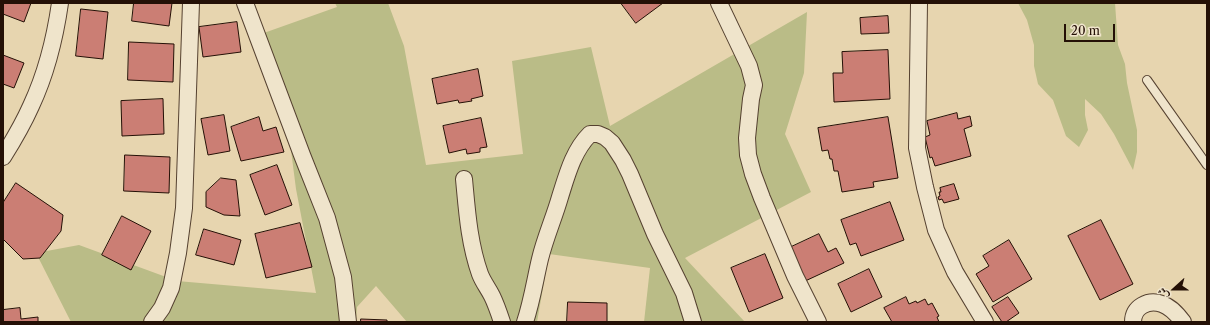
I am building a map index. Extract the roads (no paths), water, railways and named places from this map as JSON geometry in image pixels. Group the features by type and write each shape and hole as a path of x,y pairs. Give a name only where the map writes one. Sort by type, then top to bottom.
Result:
{"street":[{"path":"3,157 31,106 45,72 60,3"},
{"path":"152,322 162,308 171,288 178,253 184,208 191,3"},
{"path":"245,3 327,218 343,277 348,322"},
{"path":"720,3 749,66 754,85 747,138 748,155 753,174 795,276 818,322"},
{"path":"919,3 917,148 925,187 936,230 955,272 985,322"},
{"path":"525,322 540,258 568,171 582,142 590,134 593,134 606,137 612,143 623,160 655,234 684,294 693,322"},
{"path":"464,179 468,223 476,260 481,276 492,295 502,322"},
{"path":"1133,322 1135,311 1142,305 1154,301 1163,304 1172,310 1182,322"}],"lane":[{"path":"1147,80 1207,165"}]}
